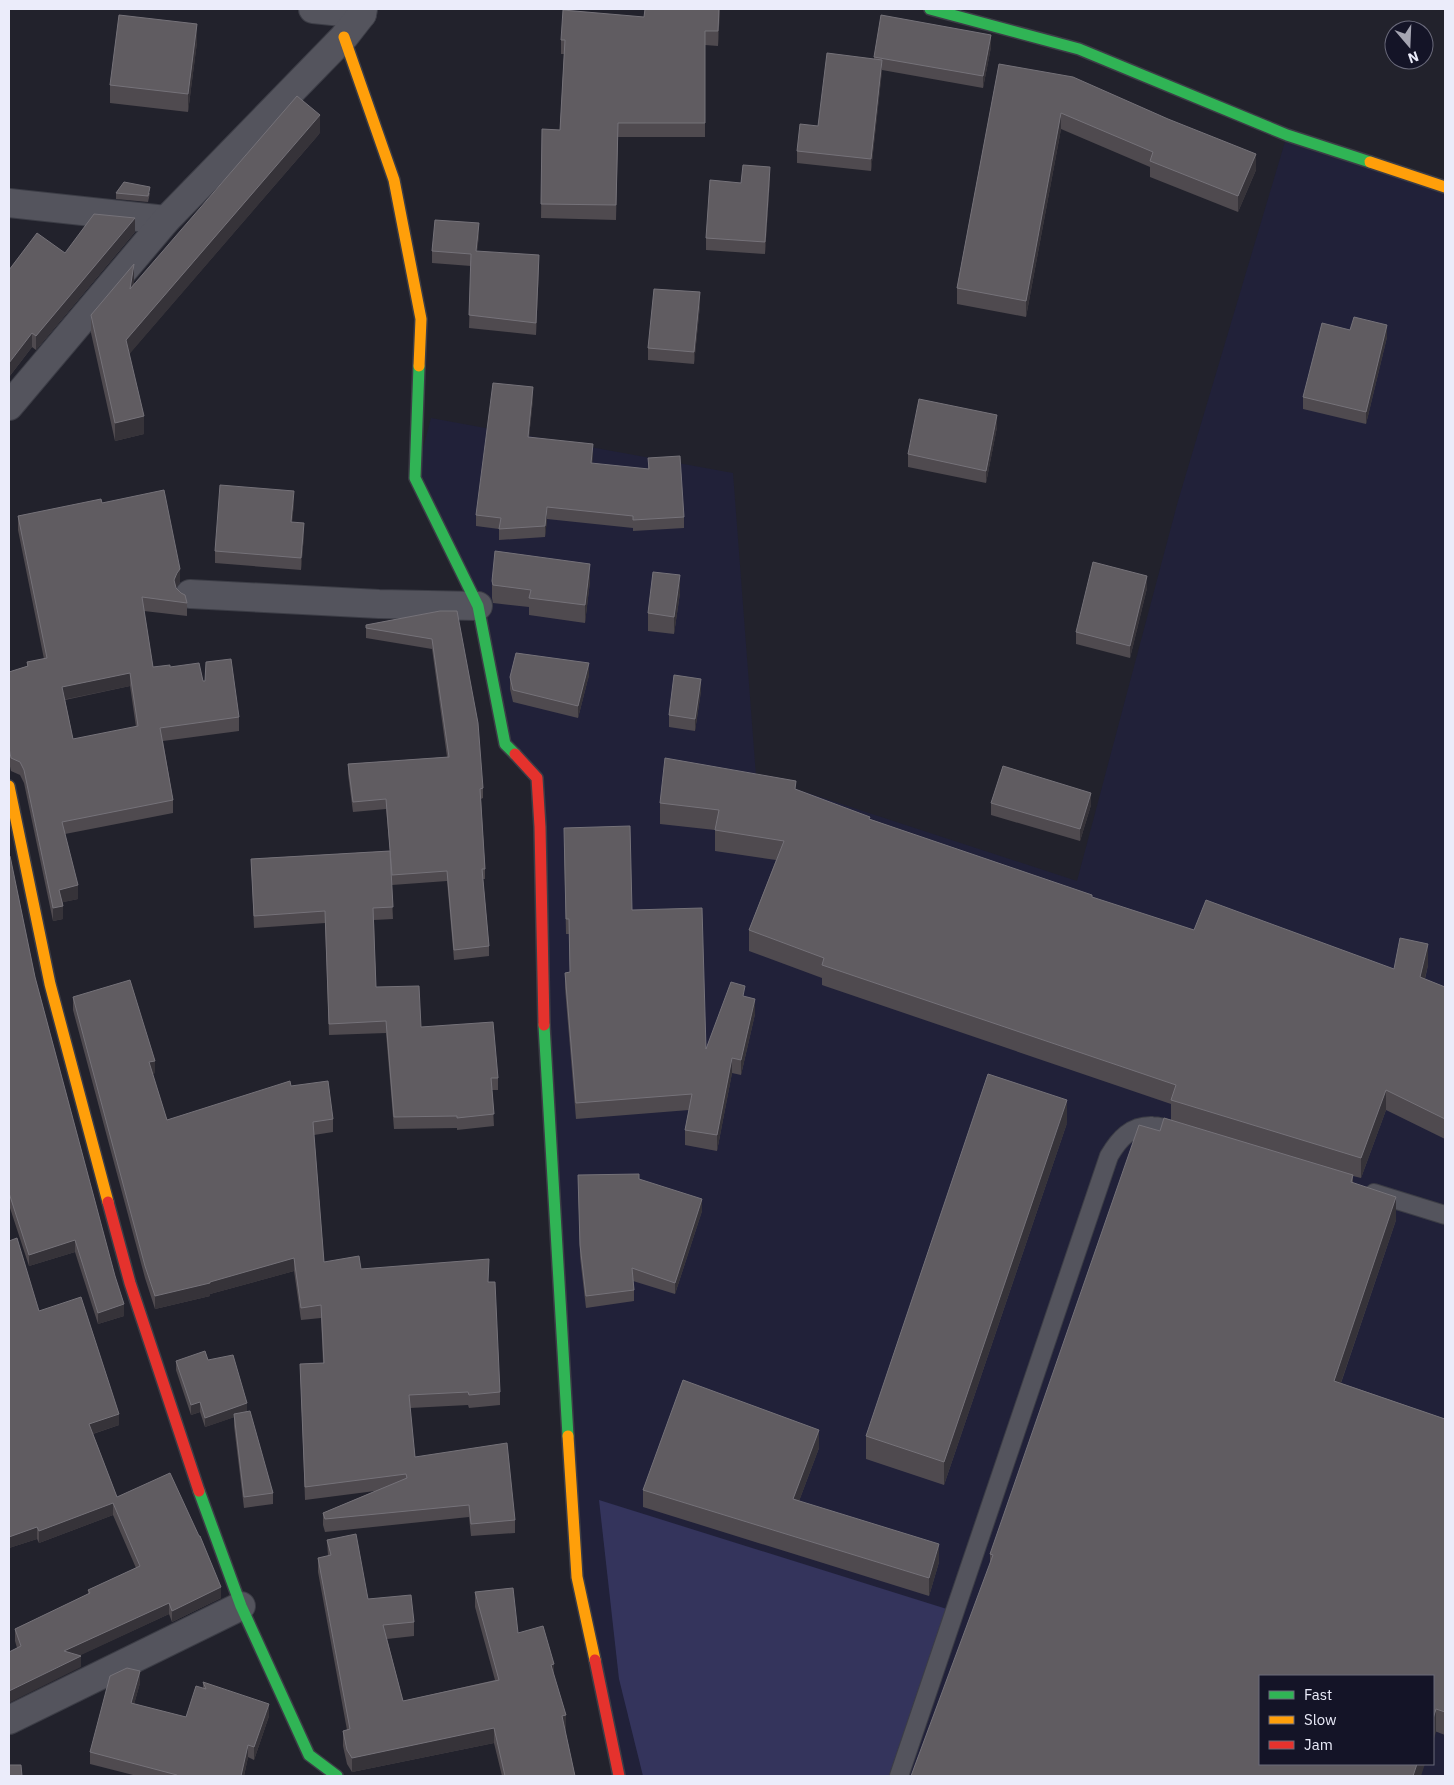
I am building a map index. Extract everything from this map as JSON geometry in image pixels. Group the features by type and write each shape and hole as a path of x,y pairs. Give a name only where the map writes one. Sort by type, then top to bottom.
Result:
{"street":[{"path":"312,9 362,12"},
{"path":"930,9 1079,48 1287,135 1445,188"},
{"path":"9,406 166,220 344,37 362,12"},
{"path":"344,37 394,180 421,319 415,478 478,606 505,744 537,778 540,827 544,1039 577,1577 619,1776"},
{"path":"9,203 166,220"},
{"path":"190,594 379,604 478,606"},
{"path":"9,786 50,984 130,1283 209,1518 241,1606 309,1755 337,1776"},
{"path":"9,1720 241,1606"}],"lane":[{"path":"899,1776 972,1567 1109,1156 1118,1140 1135,1128 1154,1126 1201,1140"},
{"path":"1361,1189 1445,1215"}],"shaded area":[{"path":"1287,135 1445,187 1445,1776 619,1776 577,1577 537,778 505,744 478,606 415,478 431,418 733,473 756,776 1077,881 1178,501"},
{"path":"599,1500 950,1610 891,1776 643,1776 619,1679"}],"building":[{"path":"645,9 719,9 718,31 705,31 705,123 618,123 616,205 541,204 542,129 560,130 565,40 561,40 563,10 644,17"},
{"path":"119,15 197,24 188,94 110,85"},
{"path":"881,15 991,35 983,76 874,57"},
{"path":"827,53 882,60 871,159 797,151 800,124 818,126"},
{"path":"999,64 1073,77 1168,119 1256,154 1238,196 1150,161 1153,152 1061,113 1026,301 957,288"},
{"path":"297,96 320,115 126,340 144,416 115,423 91,315 134,264 130,289"},
{"path":"743,165 770,167 765,242 706,238 710,180 741,183"},
{"path":"124,182 150,187 148,196 116,193"},
{"path":"94,214 135,218 36,336 32,333 9,363 9,270 37,233 65,253"},
{"path":"435,220 479,223 476,251 539,255 536,323 469,315 471,254 432,251"},
{"path":"654,289 700,292 694,352 648,348"},
{"path":"1354,317 1387,325 1366,412 1303,397 1322,323 1350,330"},
{"path":"493,383 533,387 528,437 593,444 591,463 649,469 648,458 680,456 684,517 633,520 633,516 547,507 545,526 499,529 501,518 476,515"},
{"path":"919,399 997,415 986,471 908,454"},
{"path":"220,485 294,491 291,522 304,523 301,558 215,551"},
{"path":"164,490 180,569 174,580 176,588 185,595 187,603 142,597 153,667 199,663 203,681 205,681 206,662 231,659 239,717 160,728 173,800 62,822 78,885 59,890 63,906 53,908 24,770 20,762 11,758 9,748 9,672 28,666 27,662 47,658 18,516 101,499 102,503","holes":["130,673 138,726 73,739 62,687"]},
{"path":"495,551 590,564 585,605 529,598 531,590 493,585"},
{"path":"1093,562 1147,576 1130,646 1076,632"},
{"path":"653,572 680,575 674,617 648,613"},
{"path":"440,611 457,611 478,723 483,788 480,789 485,869 482,869 489,946 454,950 447,871 392,875 386,799 353,802 348,764 449,757 432,639 366,628 366,625"},
{"path":"516,653 589,663 578,706 513,690 510,677"},
{"path":"674,675 701,679 695,719 669,715"},
{"path":"665,758 796,781 795,789 870,817 869,819 1092,895 1092,897 1194,930 1206,900 1394,969 1400,938 1428,944 1420,977 1445,987 1445,1119 1386,1090 1361,1158 1171,1100 1176,1085 822,965 824,958 749,930 784,841 715,830 719,810 660,803"},
{"path":"1003,766 1091,793 1080,829 991,803"},
{"path":"630,826 632,910 702,908 706,1049 731,982 745,986 743,996 755,999 741,1060 732,1058 717,1135 685,1130 692,1094 576,1103 565,973 570,972 569,919 566,919 564,828"},
{"path":"390,851 393,907 373,908 376,987 419,986 421,1027 493,1022 498,1078 491,1078 494,1114 457,1118 457,1116 394,1117 386,1021 329,1024 325,911 254,916 251,859"},
{"path":"9,856 35,977 124,1304 98,1313 75,1240 29,1255 9,1193"},
{"path":"130,980 155,1061 149,1062 167,1120 290,1081 291,1086 328,1081 333,1119 313,1122 324,1262 359,1256 361,1269 489,1259 488,1282 495,1282 500,1392 469,1395 468,1392 409,1395 415,1457 507,1443 515,1520 471,1524 469,1505 325,1519 323,1513 407,1478 406,1474 305,1487 300,1364 324,1363 321,1305 301,1308 294,1258 210,1283 155,1296 145,1266 73,997"},
{"path":"988,1074 1067,1100 944,1462 866,1436"},
{"path":"1164,1118 1353,1175 1351,1182 1396,1197 1334,1381 1445,1419 1445,1712 1436,1709 1434,1716 1434,1675 1259,1675 1259,1765 1417,1765 1413,1776 911,1776 993,1555 990,1554 1139,1125 1160,1131"},
{"path":"639,1174 639,1179 702,1199 675,1283 632,1268 634,1290 586,1296 580,1245 578,1175"},
{"path":"17,1238 39,1311 81,1297 119,1414 89,1424 117,1497 170,1473 200,1536 221,1587 172,1611 169,1603 64,1651 81,1656 9,1691 9,1652 21,1646 15,1629 90,1593 88,1590 140,1566 113,1503 39,1531 37,1527 9,1537 9,1241"},
{"path":"205,1351 208,1360 233,1355 247,1403 205,1418 200,1402 191,1405 176,1361"},
{"path":"683,1380 819,1430 793,1499 939,1544 929,1578 643,1490"},
{"path":"250,1411 273,1493 244,1497 234,1414"},
{"path":"356,1534 368,1599 411,1595 414,1622 383,1625 403,1701 499,1680 475,1592 513,1588 518,1633 543,1626 554,1664 551,1665 566,1715 562,1716 575,1776 505,1776 494,1728 352,1758 347,1750 343,1731 350,1729 318,1558 331,1555 327,1540"},
{"path":"127,1668 140,1671 131,1703 186,1717 196,1686 206,1689 203,1682 269,1704 254,1747 248,1745 241,1776 177,1776 90,1752 110,1676"},
{"path":"9,1765 21,1765 22,1776 9,1776"}],"traffic: fast":[{"path":"930,9 1079,49 1287,135 1370,162"},
{"path":"419,366 415,478 478,606 505,744 515,754"},
{"path":"544,1025 568,1436"},
{"path":"199,1491 241,1606 309,1755 337,1776"}],"traffic: slow":[{"path":"344,37 394,180 421,319 419,366"},
{"path":"1370,162 1445,187"},
{"path":"9,786 50,984 108,1202"},
{"path":"568,1436 577,1577 595,1660"}],"traffic: jam":[{"path":"515,754 537,778 540,827 544,1025"},
{"path":"108,1202 130,1283 199,1491"},
{"path":"595,1660 619,1776"}]}
